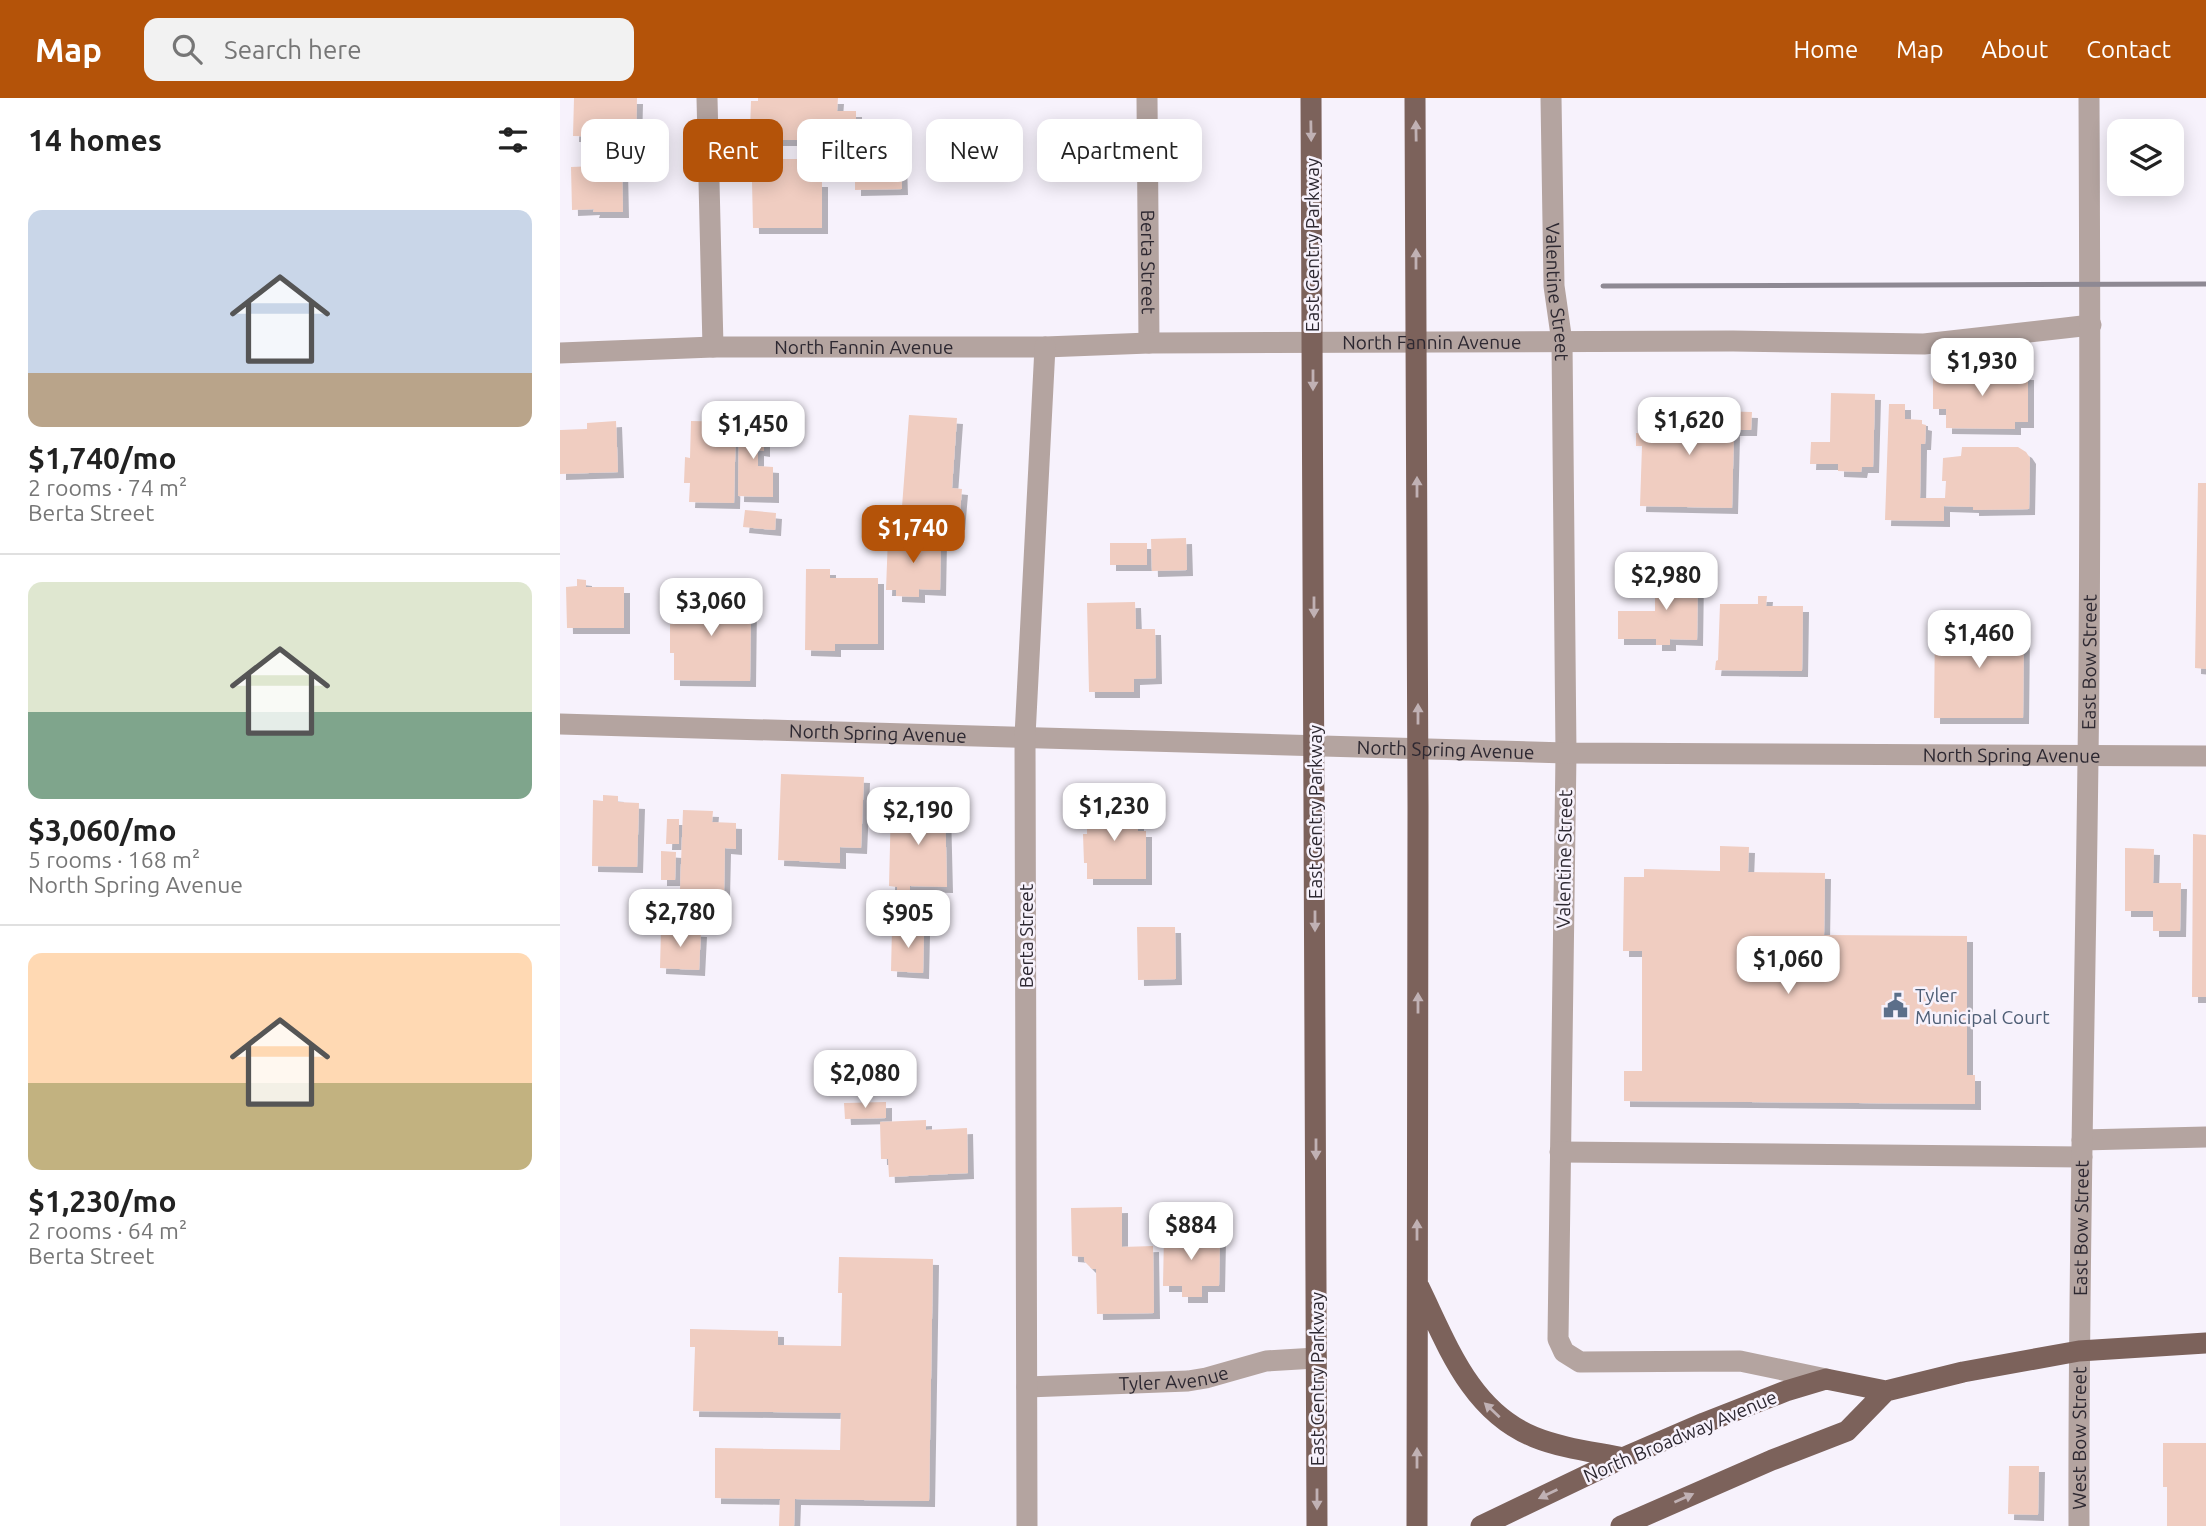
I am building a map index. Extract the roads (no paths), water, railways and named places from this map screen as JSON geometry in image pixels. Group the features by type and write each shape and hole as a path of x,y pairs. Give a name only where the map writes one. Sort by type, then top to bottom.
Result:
{"main road":[{"name":"East Gentry Parkway","path":"1311,98 1317,1526"},
{"path":"1415,98 1417,1526"},
{"path":"1417,1282 1461,1372 1478,1397 1495,1413 1534,1438 1623,1458"},
{"name":"North Broadway Avenue","path":"1481,1526 1623,1458 1748,1404 1826,1379 1886,1391 1963,1372 2079,1351 2206,1343"},
{"path":"1627,1524 1772,1460 1847,1431 1886,1391"}],"street":[{"path":"707,98 713,348"},
{"name":"Berta Street","path":"1147,98 1149,343"},
{"name":"Valentine Street","path":"1551,98 1554,286 1562,342 1566,753 1558,1339 1564,1352 1574,1359 1587,1362 1740,1361 1826,1379"},
{"name":"East Bow Street","path":"2079,1351 2088,755 2091,325 2089,98"},
{"name":"North Fannin Avenue","path":"560,352 1149,343 1733,341 1924,344 2091,325"},
{"name":"Berta Street","path":"1027,1526 1025,736 1045,346"},
{"name":"North Spring Avenue","path":"560,724 1566,753 2206,756"},
{"path":"1560,1152 2082,1148 2206,1137"},
{"name":"West Bow Street","path":"2079,1351 2079,1526"},
{"name":"Tyler Avenue","path":"1027,1387 1188,1381 1266,1361 1316,1357"}],"railway":[{"path":"1603,286 2206,284"}],"place":[{"name":"Tyler Municipal Court","path":"1895,1006"}]}
